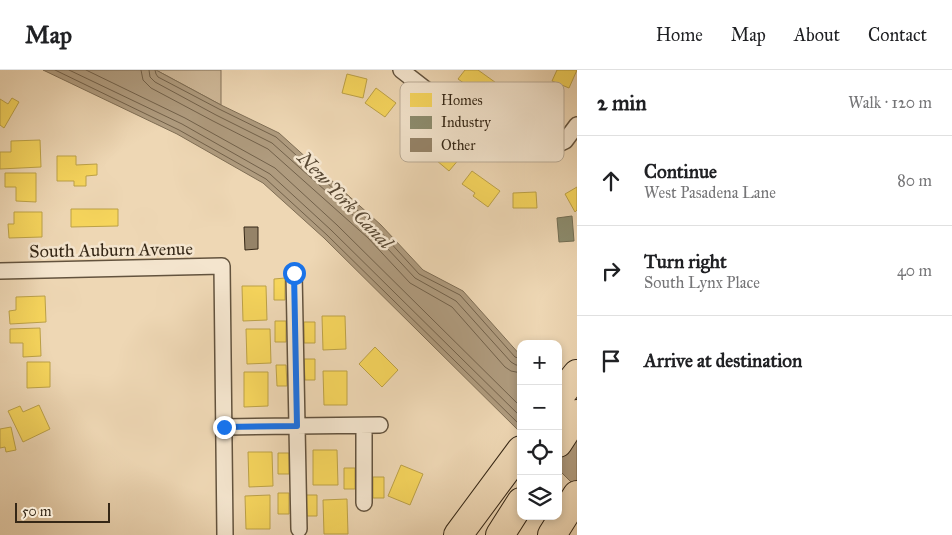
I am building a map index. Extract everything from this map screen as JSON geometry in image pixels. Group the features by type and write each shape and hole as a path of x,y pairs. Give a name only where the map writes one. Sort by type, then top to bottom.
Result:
{"highway":[{"path":"562,437 577,414"},
{"path":"458,535 517,455"},
{"path":"552,535 574,500"},
{"path":"500,535 517,508"}],"street":[{"path":"402,70 417,82"},
{"path":"564,141 577,125"},
{"name":"South Auburn Avenue","path":"0,271 222,266 224,427"},
{"path":"294,273 299,529"},
{"path":"226,535 224,427 380,425"},
{"path":"364,426 364,503"}],"shaded area":[{"path":"156,70 221,70 221,105"}],"water":[{"name":"New York Canal","path":"43,70 156,70 221,105 279,133 381,225 423,270 463,291 517,352 517,429 324,238 263,183 177,134"},
{"path":"562,397 577,412 577,488 562,473"}],"building: Homes":[{"path":"465,70 478,70 495,82 462,82 458,79"},
{"path":"557,70 577,70 569,88 564,86 564,82 552,81"},
{"path":"347,74 367,79 363,98 342,93"},
{"path":"376,88 396,103 385,117 365,103"},
{"path":"12,98 19,102 4,128 0,125 0,99 8,104"},
{"path":"40,140 41,167 0,169 0,152 11,152 11,141"},
{"path":"57,156 76,156 76,165 97,164 97,175 86,176 86,186 74,186 74,181 57,181"},
{"path":"438,162 457,162 449,171"},
{"path":"472,171 500,191 488,207 473,196 475,193 462,184"},
{"path":"5,173 36,173 36,202 16,201 16,187 5,187"},
{"path":"577,187 577,210 575,212 565,194"},
{"path":"536,192 537,208 513,208 513,193"},
{"path":"71,209 118,209 118,226 71,227"},
{"path":"14,212 42,212 42,237 9,238 8,224 14,224"},
{"path":"285,278 285,300 274,300 274,279"},
{"path":"242,286 266,286 267,320 243,321"},
{"path":"45,296 46,322 10,324 9,311 16,310 16,297"},
{"path":"322,316 345,316 346,349 323,350"},
{"path":"275,321 286,321 286,342 275,342"},
{"path":"304,322 315,322 315,343 304,343"},
{"path":"40,328 41,356 23,357 23,343 10,343 10,329"},
{"path":"246,329 270,329 271,363 247,364"},
{"path":"375,347 398,370 382,387 359,364"},
{"path":"304,359 315,359 315,380 305,380"},
{"path":"27,362 50,362 50,387 27,388"},
{"path":"276,365 286,365 287,386 277,386"},
{"path":"323,371 347,371 347,405 324,405"},
{"path":"244,372 268,372 268,406 244,407"},
{"path":"39,405 50,429 23,442 8,411 20,406 23,412"},
{"path":"11,427 16,450 6,452 5,447 0,448 0,429"},
{"path":"313,450 337,450 338,485 313,485"},
{"path":"248,452 272,452 273,486 249,487"},
{"path":"278,453 289,453 289,474 278,474"},
{"path":"401,465 423,474 410,505 388,496"},
{"path":"344,468 355,468 355,489 344,489"},
{"path":"373,477 384,477 384,498 373,498"},
{"path":"278,493 289,493 289,514 278,514"},
{"path":"270,495 270,529 246,529 245,496"},
{"path":"306,495 317,495 317,516 307,516"},
{"path":"347,499 348,534 324,534 323,500"}],"building: Industry":[{"path":"572,216 574,241 559,242 557,218"}],"building: Other":[{"path":"244,227 258,227 258,249 245,250"}],"route":[{"path":"224,427 297,426 294,273"}]}
